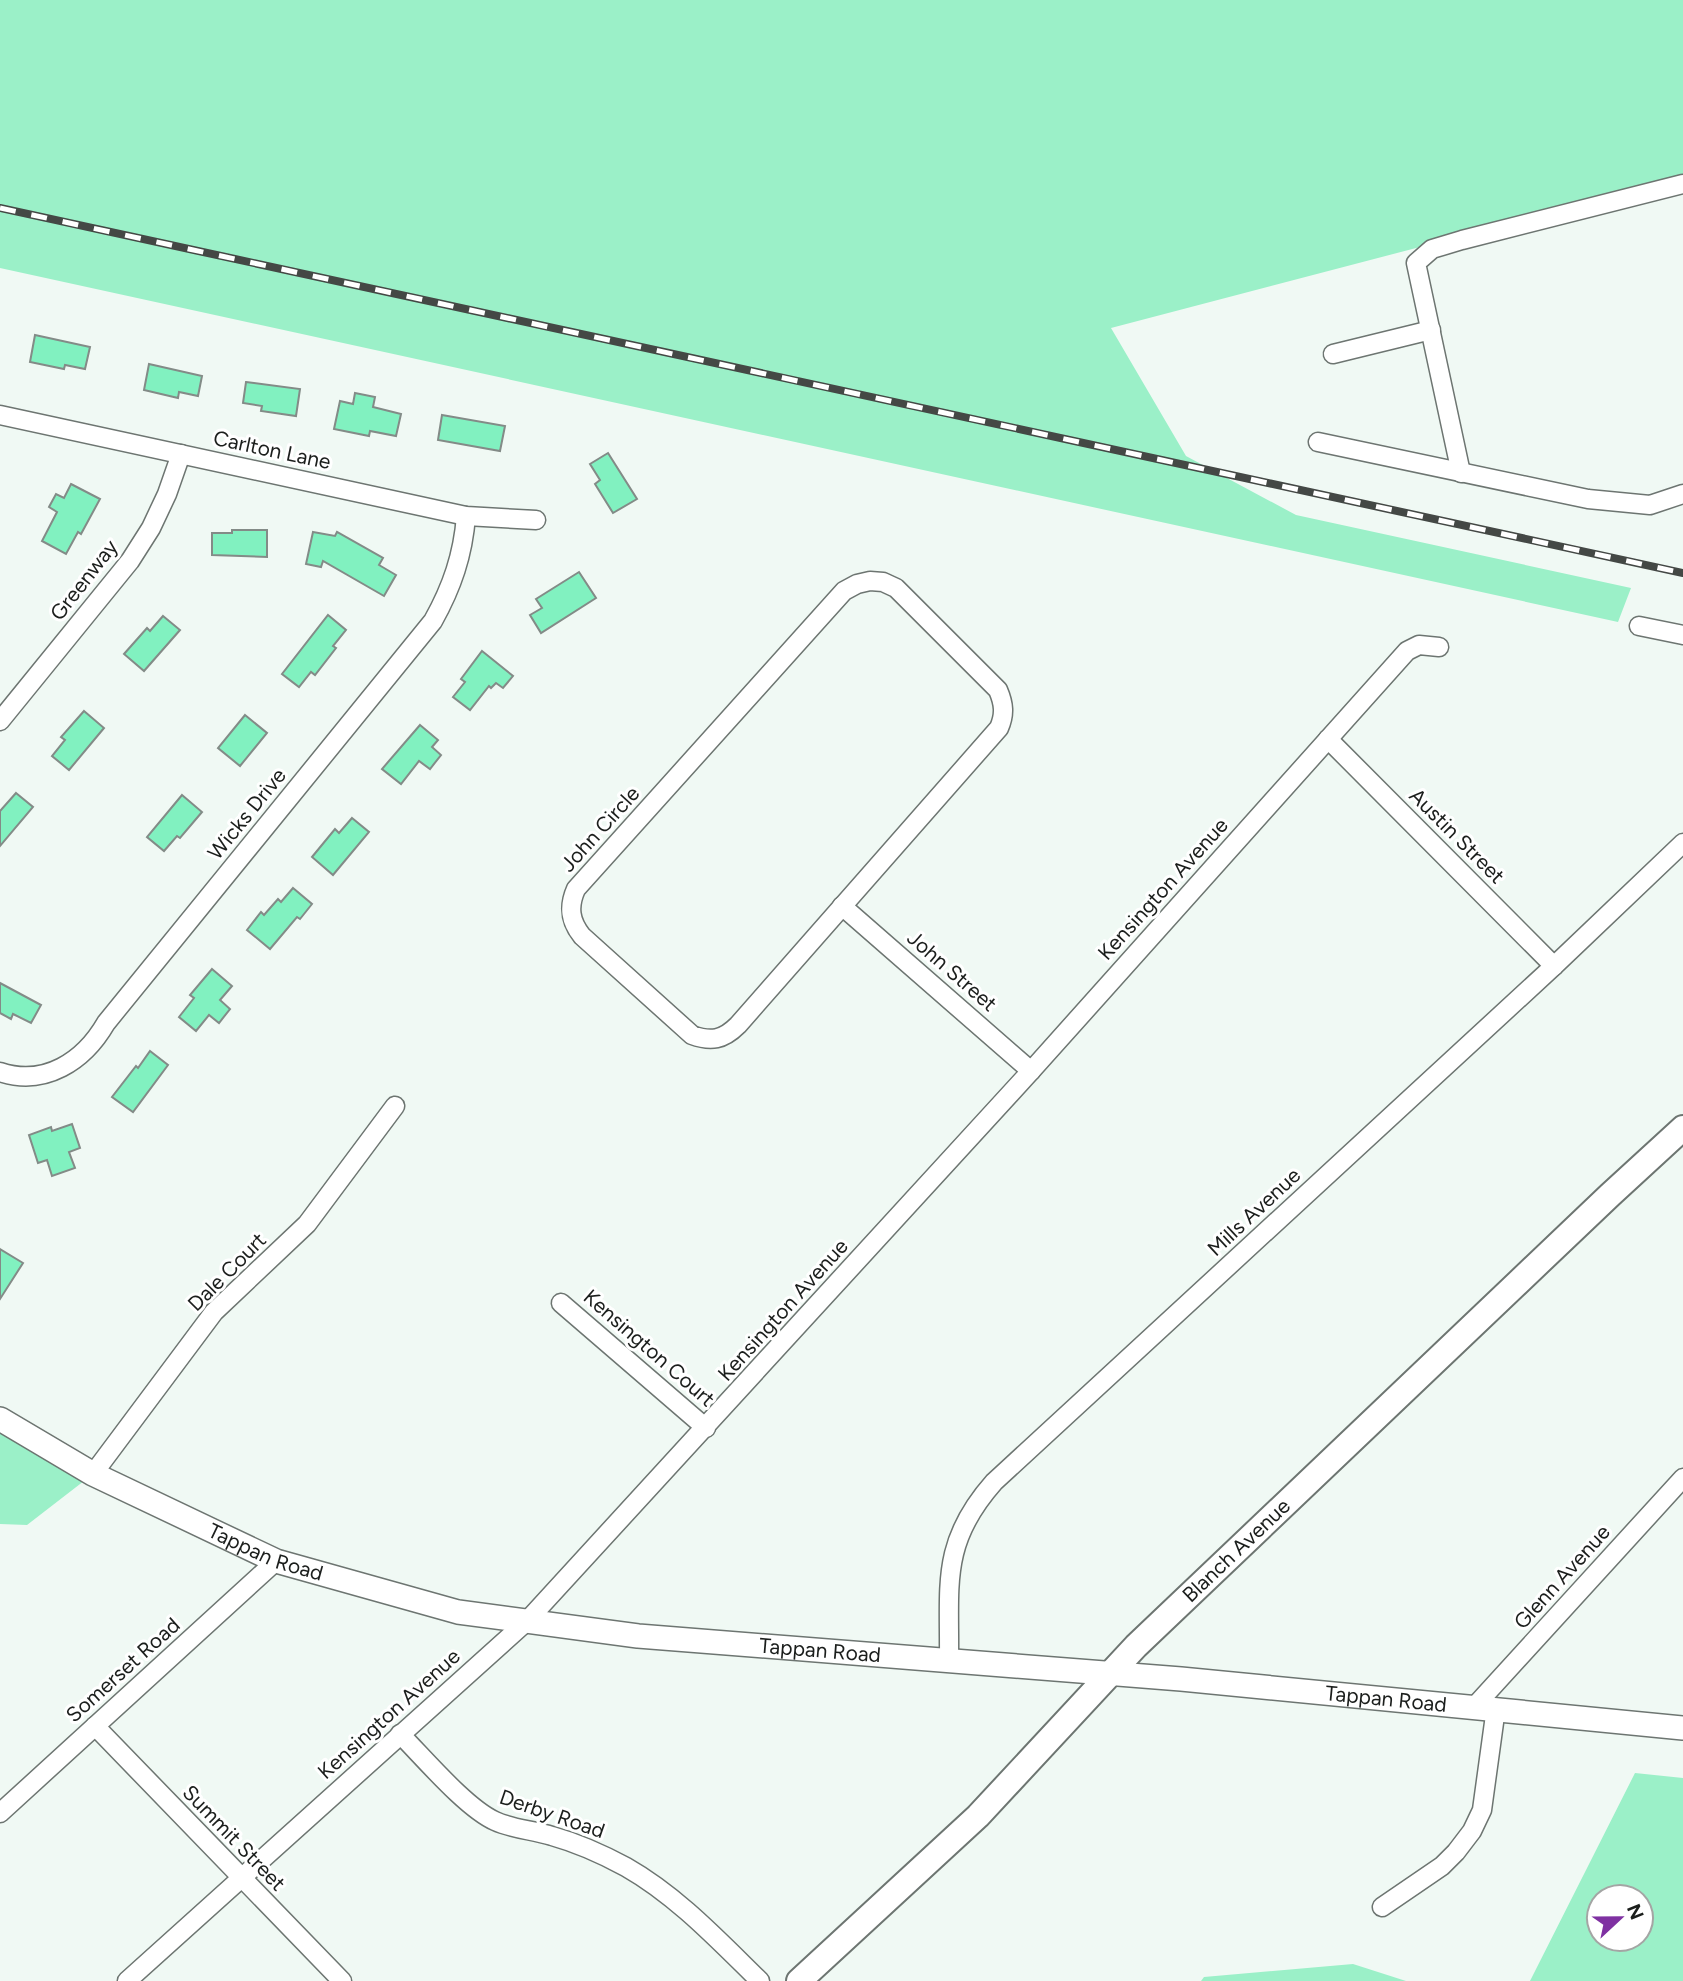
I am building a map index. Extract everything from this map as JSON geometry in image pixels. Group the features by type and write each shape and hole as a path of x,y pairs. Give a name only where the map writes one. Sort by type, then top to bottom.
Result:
{"main road":[{"name":"Blanch Avenue","path":"799,1981 978,1816 1111,1673 1216,1570 1683,1128"}],"street":[{"path":"1461,473 1416,263 1432,249 1683,184"},
{"path":"1333,354 1431,330"},
{"name":"Carlton Lane","path":"0,415 466,516 536,520"},
{"path":"1318,442 1601,500 1650,505 1683,494"},
{"name":"Greenway","path":"0,721 130,561 151,528 181,454"},
{"name":"Wicks Drive","path":"0,1072 29,1076 49,1073 84,1054 96,1040 106,1023 433,621 448,594 457,569 466,516"},
{"name":"John Circle","path":"883,582 896,588 998,690 1004,703 1004,716 999,728 842,906 729,1034 704,1040 691,1035 582,936 574,926 570,912 576,889 844,591 857,584 883,582"},
{"path":"1639,626 1683,635"},
{"name":"Kensington Avenue","path":"127,1981 527,1621 1031,1071 1408,651 1419,645 1439,647"},
{"name":"Austin Street","path":"1328,739 1555,966"},
{"name":"Mills Avenue","path":"949,1660 950,1569 955,1545 976,1502 994,1482 1555,966 1683,843"},
{"name":"John Street","path":"842,906 1031,1071"},
{"name":"Dale Court","path":"93,1474 214,1312 307,1224 396,1106"},
{"name":"Kensington Court","path":"561,1303 706,1428"},
{"name":"Tappan Road","path":"0,1419 93,1474 276,1561 458,1612 638,1636 1111,1673 1683,1727"},
{"name":"Glenn Avenue","path":"1485,1708 1683,1478"},
{"name":"Somerset Road","path":"0,1813 276,1561"},
{"path":"1382,1907 1442,1866 1472,1831 1482,1810 1485,1708"},
{"name":"Summit Street","path":"95,1726 342,1981"},
{"name":"Derby Road","path":"400,1734 479,1812 496,1821 592,1850 658,1887 692,1915 760,1981"}],"green space":[{"path":"0,0 1683,0 1683,178 1111,328 1186,456 1296,515 1631,588 1618,622 0,268"},
{"path":"0,1419 93,1474 27,1525 0,1524"},
{"path":"1635,1773 1683,1778 1683,1981 1530,1981"},
{"path":"1353,1964 1406,1981 1201,1981 1204,1977"}],"building":[{"path":"35,335 90,347 85,369 65,365 64,369 30,362"},
{"path":"149,364 202,376 198,396 179,392 178,398 144,390"},
{"path":"246,382 300,389 296,416 261,411 262,406 243,403"},
{"path":"355,393 375,397 373,407 401,414 396,436 370,431 369,436 334,429 340,401 353,404"},
{"path":"442,415 505,426 500,451 438,440"},
{"path":"608,453 637,499 613,513 595,484 600,480 590,464"},
{"path":"71,484 100,499 81,534 78,532 66,554 42,541 57,512 49,507 56,494 64,498"},
{"path":"232,530 267,530 267,557 212,555 212,533 232,533"},
{"path":"313,532 335,536 337,532 383,558 379,565 396,575 384,596 323,561 321,567 306,564"},
{"path":"579,572 596,598 541,633 530,615 542,608 536,599"},
{"path":"328,615 346,630 315,675 311,672 299,687 282,674"},
{"path":"163,616 180,630 144,671 124,654 147,628 150,631"},
{"path":"482,651 513,676 503,688 496,683 491,688 489,686 470,710 453,697 465,682 461,679"},
{"path":"84,711 104,728 69,770 52,756 65,740 61,737"},
{"path":"245,715 267,733 240,766 218,748"},
{"path":"420,725 438,740 432,747 441,755 430,769 419,761 401,784 382,769"},
{"path":"16,793 33,807 0,846 0,811"},
{"path":"182,795 202,812 180,838 177,836 164,851 147,837"},
{"path":"352,818 369,832 333,875 312,857 335,829 339,833"},
{"path":"293,888 312,904 270,949 247,930 261,912 264,915 278,899 281,902"},
{"path":"212,969 232,986 220,1000 230,1009 219,1023 209,1015 196,1031 179,1017 194,998 190,995"},
{"path":"0,983 41,1005 31,1023 13,1014 11,1019 0,1013"},
{"path":"150,1051 168,1065 133,1112 112,1097"},
{"path":"72,1124 80,1148 69,1152 75,1168 52,1176 47,1160 38,1163 29,1135 51,1127 52,1131"},
{"path":"0,1249 23,1263 0,1299"}],"railway":[{"path":"0,208 1683,573"}]}
